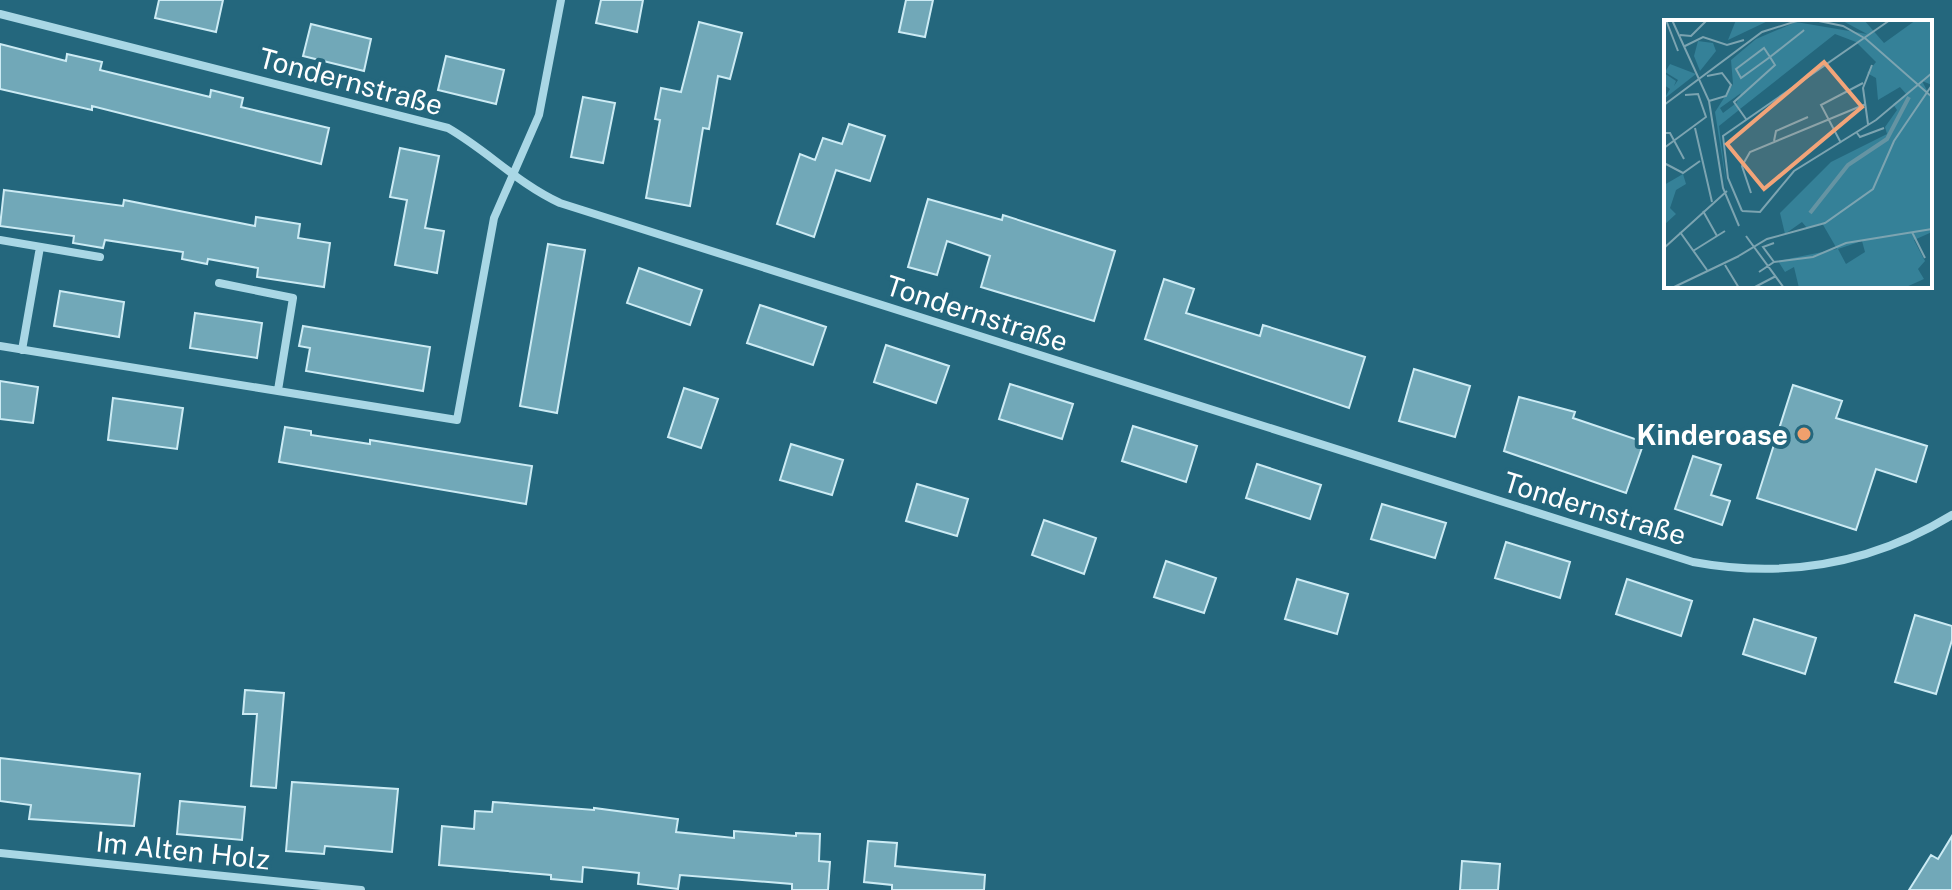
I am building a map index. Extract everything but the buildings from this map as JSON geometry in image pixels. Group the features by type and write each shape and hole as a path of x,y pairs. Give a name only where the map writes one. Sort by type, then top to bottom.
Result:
{"street":[{"path":"0,346 457,420 494,218 539,115 561,0"},
{"name":"Tondernstraße","path":"0,14 448,128 483,148 511,176 560,203 1693,562 1728,568 1804,569 1862,558 1924,532 1952,515"},
{"path":"0,240 100,257"},
{"path":"22,350 40,247"},
{"path":"219,283 293,298 278,390"},
{"name":"Im Alten Holz","path":"0,853 361,890"}],"place":[{"name":"Kinderoase","path":"1804,434"}]}
